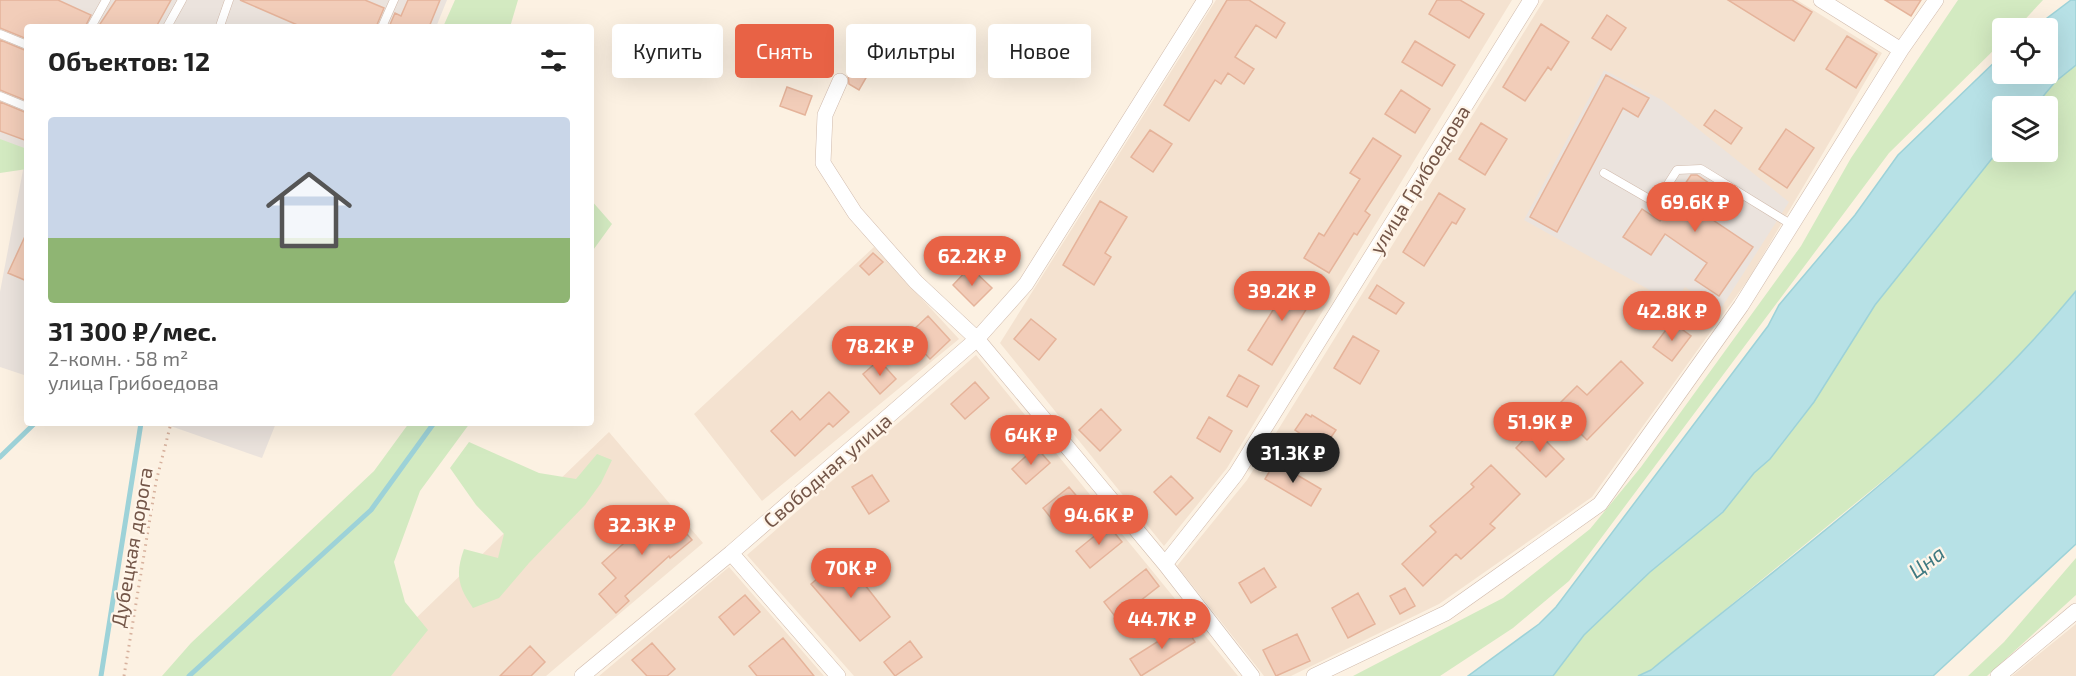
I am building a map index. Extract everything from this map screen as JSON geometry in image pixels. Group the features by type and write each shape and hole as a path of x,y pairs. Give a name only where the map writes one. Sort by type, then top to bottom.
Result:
{"street":[{"name":"Свободная улица","path":"582,676 731,553 977,339 1026,284 1205,0"},
{"name":"улица Грибоедова","path":"1165,564 1236,474 1531,0"},
{"path":"1821,0 1900,50"},
{"path":"1314,676 1446,613 1600,504 1741,306 1900,50 1936,0"},
{"path":"840,81 825,115 823,163 855,213 916,282 977,339 1165,564 1252,676"},
{"path":"731,553 838,676"},
{"path":"1998,676 2076,610"}],"lane":[{"path":"169,24 182,0"},
{"path":"222,24 229,0"},
{"path":"92,24 102,1"},
{"path":"383,24 391,1"},
{"path":"0,34 24,44"},
{"path":"0,96 24,106"},
{"path":"1605,173 1656,203 1677,170 1701,168 1792,225"}],"path":[{"name":"Дубецкая дорога","path":"124,676 156,482 170,426"}],"shaded area":[{"path":"0,0 447,0 437,24 24,24 24,153 0,143"},
{"path":"1216,0 1512,0 1227,468 1164,546 1000,343"},
{"path":"1544,0 1797,0 1882,53 1750,277 1592,497 1439,604 1291,676 1264,676 1177,566 1247,480"},
{"path":"1604,70 1662,100 1789,202 1720,310 1685,287 1673,303 1524,220"},
{"path":"24,165 24,375 0,367 0,292"},
{"path":"874,247 959,339 762,501 694,414"},
{"path":"976,355 1238,676 854,676 747,555"},
{"path":"171,426 275,426 262,458"},
{"path":"609,432 703,543 546,676 356,676"},
{"path":"729,567 824,676 599,676"},
{"path":"2076,624 2076,676 2012,676"}],"green space":[{"path":"455,0 518,0 511,24 444,24"},
{"path":"1958,0 2043,0 2026,18 1992,18 1992,52 1889,153 1569,581 1513,628 1440,676 1353,676 1503,598 1590,529 1641,467 1801,246 1851,158"},
{"path":"2076,65 2076,291 2043,331 1944,431 1651,670 1638,676 1553,676 1584,635 1650,572 1723,512 1754,473 1770,459 1814,402 1875,305 1992,159 1992,162 2058,162 2058,96 2043,96 2053,84 2058,84 2058,80"},
{"path":"0,139 24,148 24,169 0,173"},
{"path":"594,203 612,224 594,249"},
{"path":"407,426 468,426 420,491 394,562 405,602 428,630 391,676 162,676 191,643 374,471"},
{"path":"469,442 539,473 576,479 597,454 612,460 601,483 585,505 499,598 473,608 461,587 459,573 464,549 498,558 504,534 476,505 450,468"},
{"path":"2076,558 2076,595 1987,676 1968,676 2004,642"}],"water":[{"path":"2071,0 2076,0 2076,65 2058,80 2058,18 2047,18"},
{"path":"1992,65 1992,84 2053,84 2043,96 1992,96 1992,159 1875,305 1814,402 1770,459 1754,473 1723,512 1650,572 1584,635 1553,676 1468,676 1539,624 1556,607 1768,326 1779,305 1855,215 1898,155"},
{"name":"Цна","path":"2076,291 2076,544 1933,676 1638,676 1651,670 1818,536 1927,444 2029,345"}],"building":[{"path":"0,0 58,0 91,15 86,24 24,24 24,38 0,28"},
{"path":"116,0 171,0 158,24 100,24"},
{"path":"240,0 365,0 384,8 377,24 295,24"},
{"path":"408,0 440,0 430,24 390,24 395,13 401,16"},
{"path":"1227,0 1249,0 1285,23 1276,38 1256,25 1235,57 1254,69 1244,84 1228,73 1221,84 1215,80 1189,121 1164,105"},
{"path":"1437,0 1460,0 1484,14 1469,38 1429,14"},
{"path":"1728,0 1792,0 1812,12 1794,41"},
{"path":"1885,0 1921,0 1911,16"},
{"path":"1607,15 1626,28 1611,50 1592,38"},
{"path":"1541,24 1569,42 1551,70 1548,67 1525,101 1503,87"},
{"path":"1847,36 1877,54 1856,88 1826,69"},
{"path":"0,40 24,50 24,100 0,90"},
{"path":"1415,41 1455,65 1442,86 1402,62"},
{"path":"1606,75 1649,98 1638,117 1623,108 1557,232 1530,217"},
{"path":"848,78 866,78 859,90 849,84"},
{"path":"787,87 812,96 805,115 780,106"},
{"path":"1401,90 1430,109 1415,133 1385,114"},
{"path":"0,102 24,112 24,140 0,131"},
{"path":"1715,110 1742,128 1731,144 1704,125"},
{"path":"1481,123 1507,139 1485,175 1459,159"},
{"path":"1786,129 1814,148 1787,188 1759,169"},
{"path":"1150,130 1172,144 1153,172 1131,157"},
{"path":"1373,138 1401,156 1365,211 1370,215 1357,235 1354,233 1329,273 1304,258 1319,233 1324,236 1360,179 1350,173"},
{"path":"1691,175 1697,175 1728,196 1713,220 1753,247 1719,296 1695,280 1707,263 1665,234 1651,255 1623,237 1642,209 1660,221"},
{"path":"1439,193 1465,209 1456,224 1452,222 1424,266 1403,252"},
{"path":"1100,201 1127,217 1105,253 1111,257 1094,285 1063,265"},
{"path":"24,238 24,280 8,273"},
{"path":"873,253 883,262 869,275 860,266"},
{"path":"970,267 992,288 974,306 953,285"},
{"path":"1288,279 1315,295 1272,365 1248,350 1275,307 1272,306"},
{"path":"1377,285 1404,303 1396,314 1369,298"},
{"path":"928,316 950,340 930,359 908,335"},
{"path":"1031,319 1056,339 1039,360 1014,339"},
{"path":"1672,322 1691,336 1672,361 1653,347"},
{"path":"1353,336 1379,351 1360,384 1334,368"},
{"path":"879,360 896,379 880,394 863,374"},
{"path":"1621,361 1643,383 1587,440 1555,408 1577,386 1587,395"},
{"path":"1239,375 1259,386 1247,407 1227,396"},
{"path":"975,382 989,398 965,419 951,404"},
{"path":"829,392 849,412 833,427 829,423 795,456 771,431 792,411 800,420"},
{"path":"1101,409 1121,430 1100,451 1079,430"},
{"path":"1306,414 1311,417 1312,415 1336,430 1323,449 1295,430"},
{"path":"1209,417 1232,431 1220,452 1197,438"},
{"path":"1534,429 1564,459 1546,477 1516,448"},
{"path":"1036,447 1050,463 1026,484 1012,469"},
{"path":"1275,462 1321,489 1311,506 1265,479"},
{"path":"1491,465 1520,494 1490,524 1495,528 1461,559 1456,554 1423,586 1402,564 1436,532 1430,526 1474,487 1471,484"},
{"path":"872,475 889,501 869,514 852,487"},
{"path":"1171,476 1193,498 1176,515 1154,492"},
{"path":"1069,487 1085,506 1058,527 1043,508"},
{"path":"664,507 692,540 670,558 669,556 625,596 629,601 616,613 599,594 616,578 602,563"},
{"path":"1108,525 1122,542 1090,568 1076,551"},
{"path":"843,557 890,617 860,641 811,584"},
{"path":"1264,568 1276,587 1251,603 1239,583"},
{"path":"1146,569 1159,586 1117,619 1104,602"},
{"path":"1405,588 1415,606 1400,614 1390,596"},
{"path":"1358,593 1375,624 1348,638 1332,608"},
{"path":"745,595 760,612 734,635 719,617"},
{"path":"1184,625 1195,642 1141,676 1130,659"},
{"path":"1297,634 1310,661 1276,676 1263,650"},
{"path":"783,638 814,676 757,676 749,666"},
{"path":"910,641 922,657 895,676 884,662"},
{"path":"652,643 675,669 667,676 647,676 632,660"},
{"path":"530,646 545,662 531,676 500,676"}],"waterway":[{"path":"0,457 32,426"},
{"path":"101,676 141,426"},
{"path":"189,676 371,510 432,426"}]}
